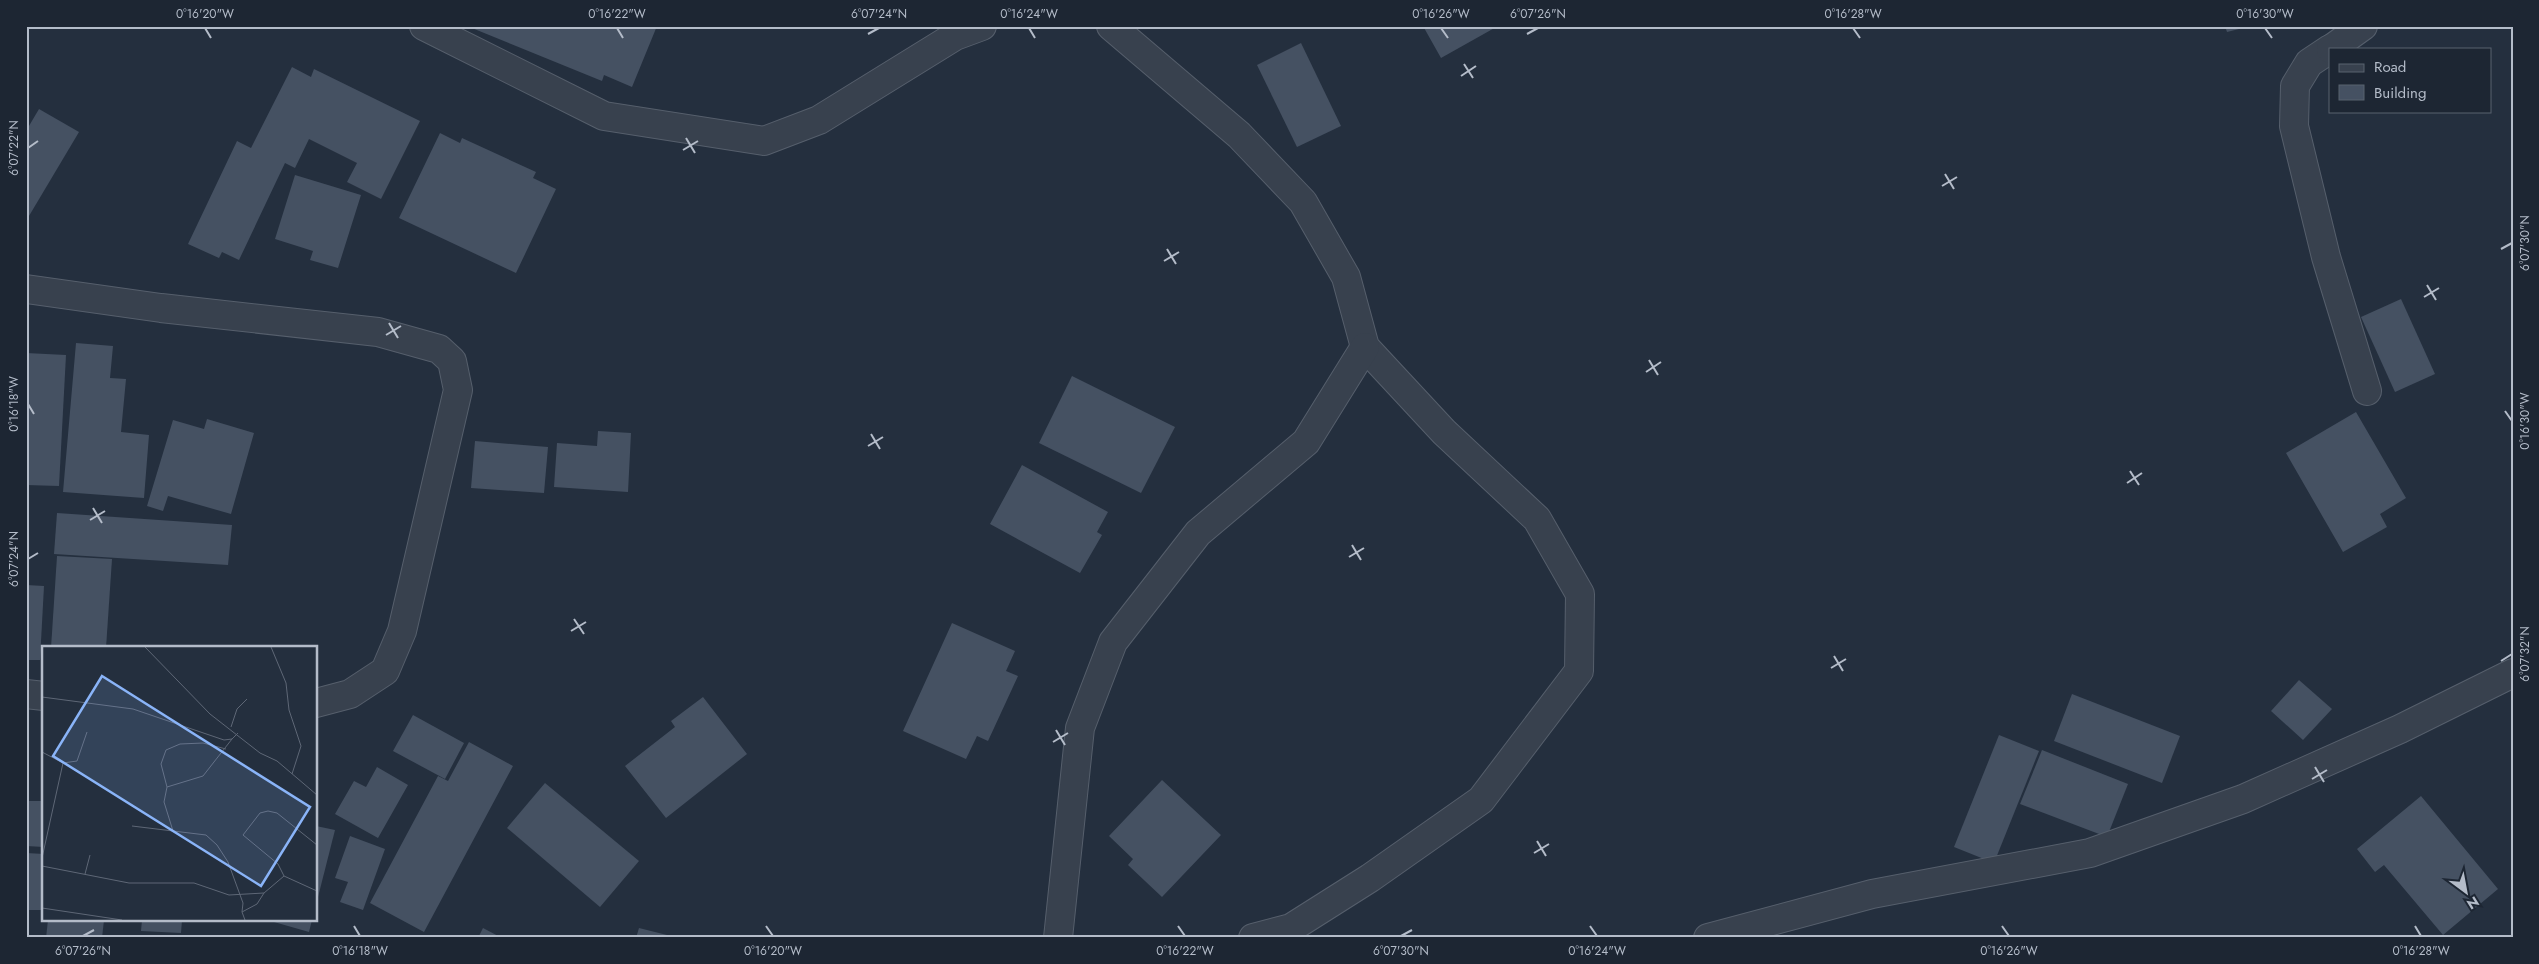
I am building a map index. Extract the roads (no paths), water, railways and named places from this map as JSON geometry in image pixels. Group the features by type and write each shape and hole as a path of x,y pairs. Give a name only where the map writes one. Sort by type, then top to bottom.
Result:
{"street":[{"path":"424,26 604,116 764,141 819,120 955,36 982,26"},
{"path":"1111,26 1239,135 1303,202 1346,277 1365,348 1444,432 1537,518 1580,594 1579,670 1481,800 1370,878 1291,928 1253,938"},
{"path":"2331,48 2363,26"},
{"path":"2329,50 2308,63 2296,86 2294,126 2326,257 2367,391"},
{"path":"26,289 161,308 378,332 439,349 452,361 458,390 402,631 386,671 350,694 318,703"},
{"path":"1058,938 1080,728 1114,642 1198,533 1306,442 1365,348"},
{"path":"1708,938 1872,894 2090,853 2243,799 2400,729 2513,673"},
{"path":"26,694 42,696"}]}
